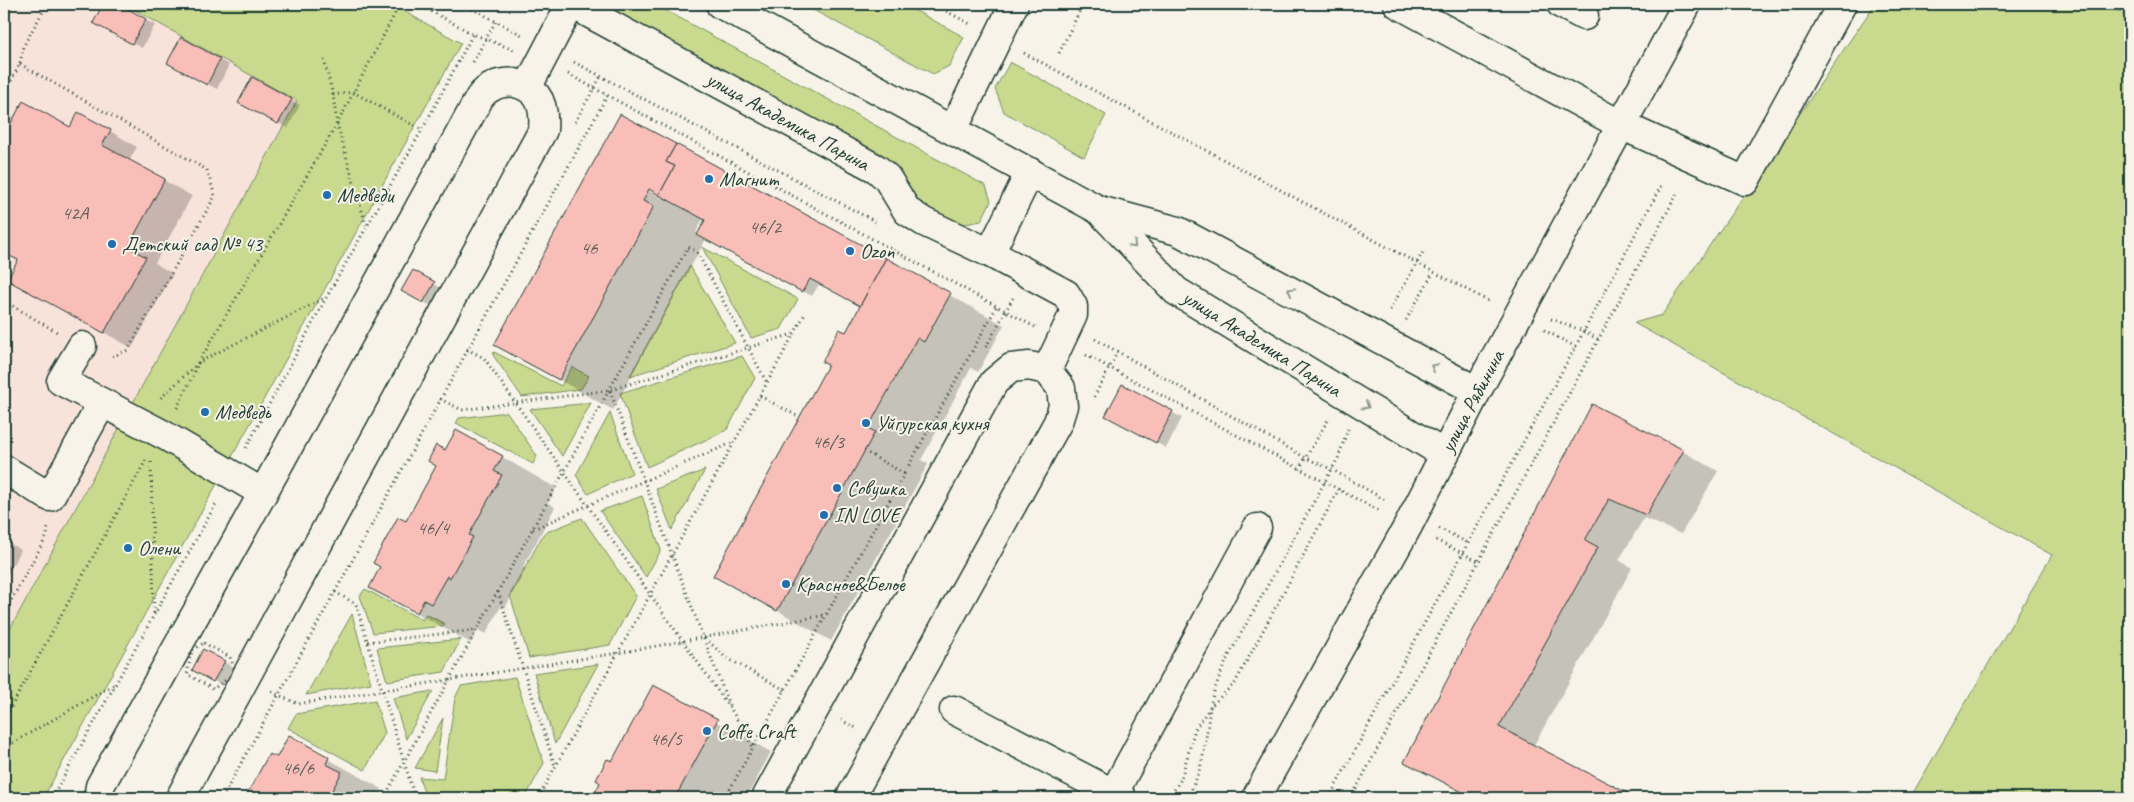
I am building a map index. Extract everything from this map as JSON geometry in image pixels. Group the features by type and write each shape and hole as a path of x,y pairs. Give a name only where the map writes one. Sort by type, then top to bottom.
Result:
{"street":[{"path":"528,86 571,4"},
{"name":"улица Академика Парина","path":"571,4 877,169 887,178 907,211 924,222 990,253 1066,294 1073,306 1073,315 1061,341"},
{"name":"улица Академика Парина","path":"720,4 1099,210 1178,231 1221,252 1374,337 1393,344 1477,390"},
{"path":"953,130 1014,4"},
{"path":"1398,4 1621,125 1745,181 1842,4"},
{"name":"улица Рябинина","path":"1256,798 1403,534 1477,390 1687,4"},
{"path":"98,798 100,786 480,96 493,86 509,82 528,86 538,97 544,113 543,130 180,798"},
{"path":"990,253 1030,172"},
{"name":"улица Академика Парина","path":"1099,210 1176,291 1444,454"},
{"path":"1047,370 1061,341"},
{"path":"82,346 61,381 138,421 157,443 232,475 263,493"},
{"path":"766,798 994,382 1011,368 1029,366 1047,370 1061,388 1063,406 1058,422 850,798"},
{"path":"4,469 50,497 102,403"},
{"path":"954,710 1115,797 1257,528"}],"path":[{"path":"4,94 20,64 23,47 47,4"},
{"path":"4,720 157,443 199,362 337,124 400,4"},
{"path":"418,4 472,34 541,60 1339,489 1235,682 1210,706 1195,729 1181,779 1169,798"},
{"path":"934,4 1433,273 1393,344"},
{"path":"1059,53 1083,4"},
{"path":"52,798 232,475 326,298 422,130 472,34"},
{"path":"324,60 333,95 337,124 366,226"},
{"path":"4,301 105,359 128,350 215,196 207,170 20,64"},
{"path":"333,95 353,92 422,130"},
{"path":"222,798 607,96"},
{"path":"1329,798 1584,331 1662,184"},
{"path":"1351,798 1678,192"},
{"path":"384,798 688,247 697,252 767,383"},
{"path":"138,421 199,362 326,298"},
{"path":"725,798 997,306"},
{"path":"1523,308 1584,331 1599,340"},
{"path":"538,798 806,312"},
{"path":"440,399 462,410 610,390 794,334"},
{"path":"467,349 484,358 563,474 732,711 753,747"},
{"path":"610,390 732,711"},
{"path":"760,396 799,417"},
{"path":"1187,798 1200,773 1206,746 1210,706 1227,659 1338,458 1346,432 1361,404"},
{"path":"532,530 585,505 734,442"},
{"path":"154,613 157,443"},
{"path":"864,451 904,474"},
{"path":"4,613 47,536 50,497"},
{"path":"335,592 356,604 415,798"},
{"path":"498,592 555,766"},
{"path":"279,695 298,704 618,653 826,615"},
{"path":"368,642 477,630"},
{"path":"204,642 230,657 236,673 213,689 188,674 192,650 204,642"},
{"path":"4,748 115,684"},
{"path":"541,793 551,798"}],"shaded area":[{"name":"Детский сад № 43","path":"4,4 124,4 297,101 4,640"}],"green space":[{"path":"124,4 391,4 461,43 43,798 4,798 4,640 297,101"},
{"path":"592,4 654,4 986,186 991,201 981,221 960,225 927,210"},
{"path":"802,4 903,4 964,37 949,66 933,74"},
{"path":"1875,4 2106,4 2130,17 2130,798 1910,798 2052,555 1634,323 1662,315"},
{"path":"1010,62 1106,115 1084,157 1004,112 995,89"},
{"path":"702,247 798,299 781,329 751,338"},
{"path":"690,266 735,343 630,376"},
{"path":"494,352 561,386 572,367 589,376 581,389 522,397 493,355"},
{"path":"742,356 755,378 727,430 647,467 620,393"},
{"path":"591,403 562,456 530,409"},
{"path":"507,412 537,456 533,464 456,423 459,418"},
{"path":"610,413 632,473 588,494 576,475"},
{"path":"705,470 672,530 656,489"},
{"path":"642,496 661,550 646,577 600,511"},
{"path":"582,518 636,596 610,645 529,658 510,595 544,533"},
{"path":"365,589 422,620 426,614 445,624 444,626 373,633 360,596"},
{"path":"352,614 371,683 306,695"},
{"path":"461,639 444,672 387,681 377,648"},
{"path":"598,664 555,744 534,673"},
{"path":"515,677 544,763 525,798 426,798 419,777 443,779 455,698 461,686"},
{"path":"433,691 406,739 393,698"},
{"path":"375,700 385,733 365,770 288,728 296,714"},
{"path":"443,718 435,771 415,768"}],"building":[{"path":"103,4 119,4 146,19 132,44 93,23"},
{"path":"181,37 220,59 207,85 167,63"},
{"path":"252,77 292,99 278,124 238,103"},
{"path":"23,101 70,127 78,112 111,130 102,145 165,179 128,247 146,257 104,333 7,280 18,260 4,253 4,136"},
{"path":"620,114 676,144 666,162 675,166 659,195 649,189 643,201 654,206 559,380 494,345"},
{"path":"676,144 886,258 860,306 810,279 802,292 697,235 705,220 659,195 675,166 666,162"},
{"path":"886,258 951,293 924,342 917,338 868,428 875,432 777,611 713,576 828,365 822,362 839,329 846,332"},
{"path":"413,270 435,282 423,303 401,291"},
{"path":"1122,384 1173,411 1156,443 1105,416"},
{"path":"1592,404 1684,450 1646,515 1609,499 1585,540 1598,547 1499,727 1637,798 1474,798 1404,762"},
{"path":"456,430 503,456 494,471 502,475 469,535 473,537 450,578 447,576 431,604 424,600 417,613 369,588 380,567 373,563 398,517 406,521 436,466 428,461 436,445 445,450"},
{"path":"203,649 225,661 213,682 192,670"},
{"path":"653,685 718,719 675,798 592,798 600,783 596,780 607,759 612,761"},
{"path":"289,735 329,757 326,764 342,772 328,798 245,798 269,754 277,757"}],"place":[{"name":"Магнит","path":"709,179"},
{"name":"Медведи","path":"327,195"},
{"name":"Детский сад № 43","path":"112,244"},
{"name":"Ozon","path":"850,251"},
{"name":"Медведь","path":"205,412"},
{"name":"Уйгурская кухня","path":"866,423"},
{"name":"Совушка","path":"837,488"},
{"name":"IN LOVE","path":"824,515"},
{"name":"Олени","path":"128,548"},
{"name":"Красное&Белое","path":"786,584"},
{"name":"Coffe Craft","path":"707,731"}]}
